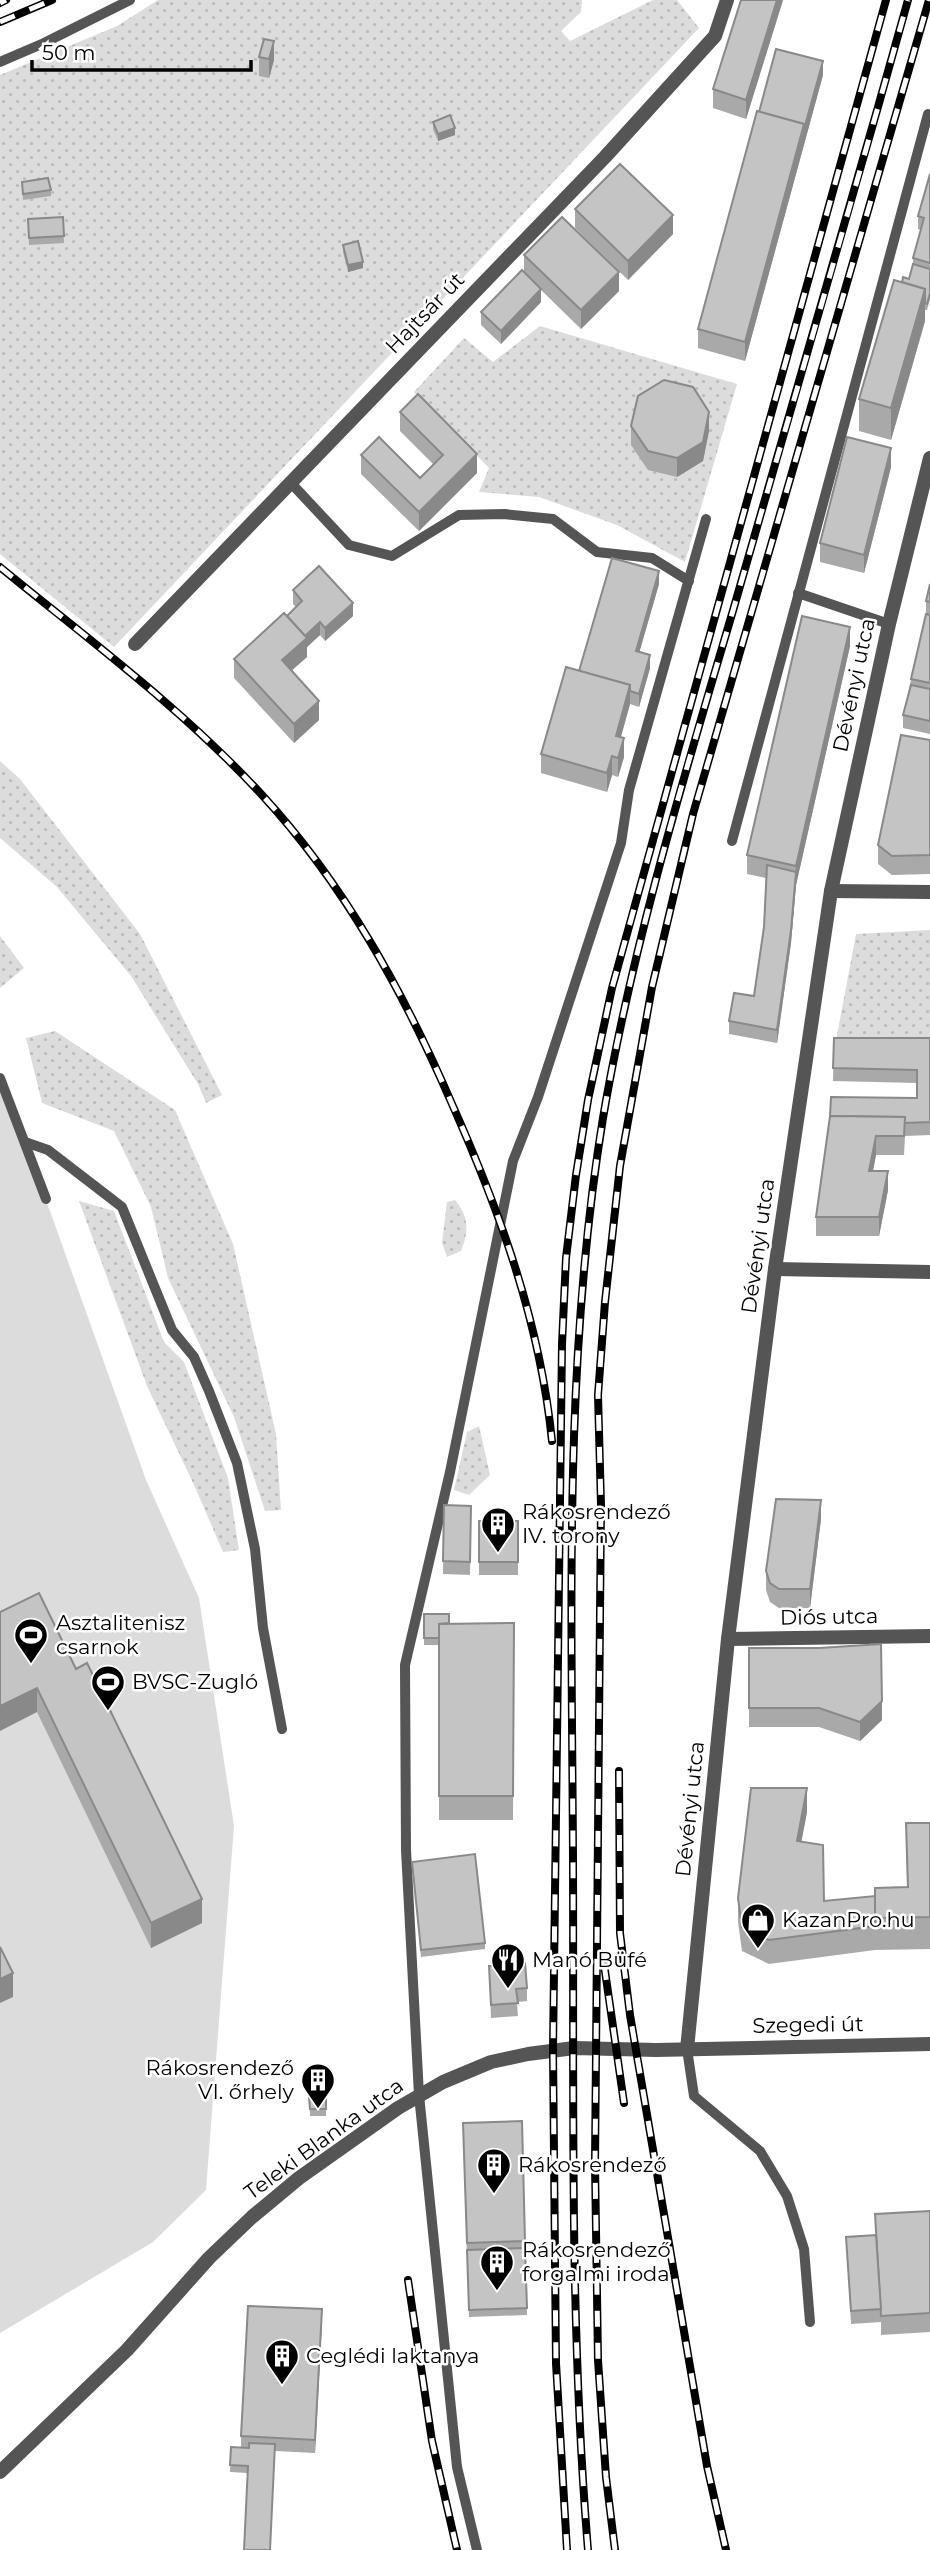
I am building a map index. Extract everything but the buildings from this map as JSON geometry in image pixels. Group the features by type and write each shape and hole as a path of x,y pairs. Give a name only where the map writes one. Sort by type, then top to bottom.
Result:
{"street":[{"name":"Hajtsár út","path":"135,644 595,167 715,36 727,0"},
{"name":"Dévényi utca","path":"687,2049 728,1639 775,1269 831,891 889,624 930,458"},
{"path":"831,891 930,892"},
{"path":"775,1269 930,1272"},
{"name":"Diós utca","path":"728,1639 930,1636"},
{"name":"Szegedi út","path":"687,2049 930,2043"},
{"name":"Teleki Blanka utca","path":"0,2472 127,2350 209,2258 252,2217 299,2178 419,2095 491,2062 528,2054 574,2048 687,2049"}],"lane":[{"path":"0,62 130,0"},
{"path":"732,841 928,114 930,115"},
{"path":"291,483 349,545 392,556 459,515 503,514 553,519 597,552 652,558 689,581"},
{"path":"477,2550 457,2467 419,2095 406,1850 405,1665 450,1472 513,1161 538,1097 621,843 629,790 706,519"},
{"path":"798,593 889,624"},
{"path":"0,1078 46,1199"},
{"path":"24,1142 48,1150 122,1206 172,1330 194,1357 199,1368 237,1463 255,1549 263,1628 282,1729"},
{"path":"687,2049 695,2096 760,2151 788,2196 804,2249 810,2322"}],"shaded area":[{"path":"158,0 582,0 581,12 561,31 570,41 653,0 677,0 699,28 114,647 0,554 0,75 117,26"},
{"path":"540,326 737,384 685,562 617,525 539,497 479,492 489,468 414,392 464,338 493,362"},
{"path":"0,761 20,779 140,934 222,1095 206,1103 198,1084 131,976 57,887 0,838"},
{"path":"930,930 930,1052 834,1051 856,934"},
{"path":"0,936 24,968 0,988"},
{"path":"55,1031 175,1110 233,1244 276,1434 281,1510 265,1511 234,1417 168,1278 151,1207 114,1131 42,1103 26,1038"},
{"name":"BVSC-Zugló","path":"0,1087 50,1211 146,1480 199,1598 234,1826 206,2190 153,2242 0,2333"},
{"path":"455,1200 463,1212 466,1231 461,1251 447,1257 442,1243 447,1202"},
{"path":"79,1201 114,1211 164,1342 184,1362 228,1478 239,1550 223,1552 147,1386"},
{"path":"479,1426 490,1475 469,1495 454,1490 467,1432"}],"railway":[{"path":"0,3 6,0"},
{"path":"0,22 52,0"},
{"path":"567,2550 556,2363 553,2050 562,1344 566,1258 576,1175 588,1100 612,988 886,0"},
{"path":"588,2550 575,2291 572,1581 576,1395 590,1210 615,1054 660,864 908,0"},
{"path":"615,2550 606,2477 598,2360 595,2164 601,1505 598,1395 620,1166 652,987 693,814 929,0"},
{"path":"0,567 135,676 232,764 292,830 346,903 393,981 414,1022 486,1185 516,1268 528,1311 538,1353 552,1441"},
{"path":"619,1771 620,1933 630,2015 707,2466 726,2550"},
{"path":"604,1964 624,2103"},
{"path":"408,2280 432,2441 457,2550"}],"place":[{"name":"Rákosrendező IV. torony","path":"498,1554"},
{"name":"Asztalitenisz csarnok","path":"31,1665"},
{"name":"BVSC-Zugló","path":"108,1712"},
{"name":"KazanPro.hu","path":"758,1950"},
{"name":"Manó Büfé","path":"508,1990"},
{"name":"Rákosrendező VI. őrhely","path":"318,2110"},
{"name":"Rákosrendező","path":"494,2195"},
{"name":"Rákosrendező forgalmi iroda","path":"497,2292"},
{"name":"Ceglédi laktanya","path":"282,2386"}]}
